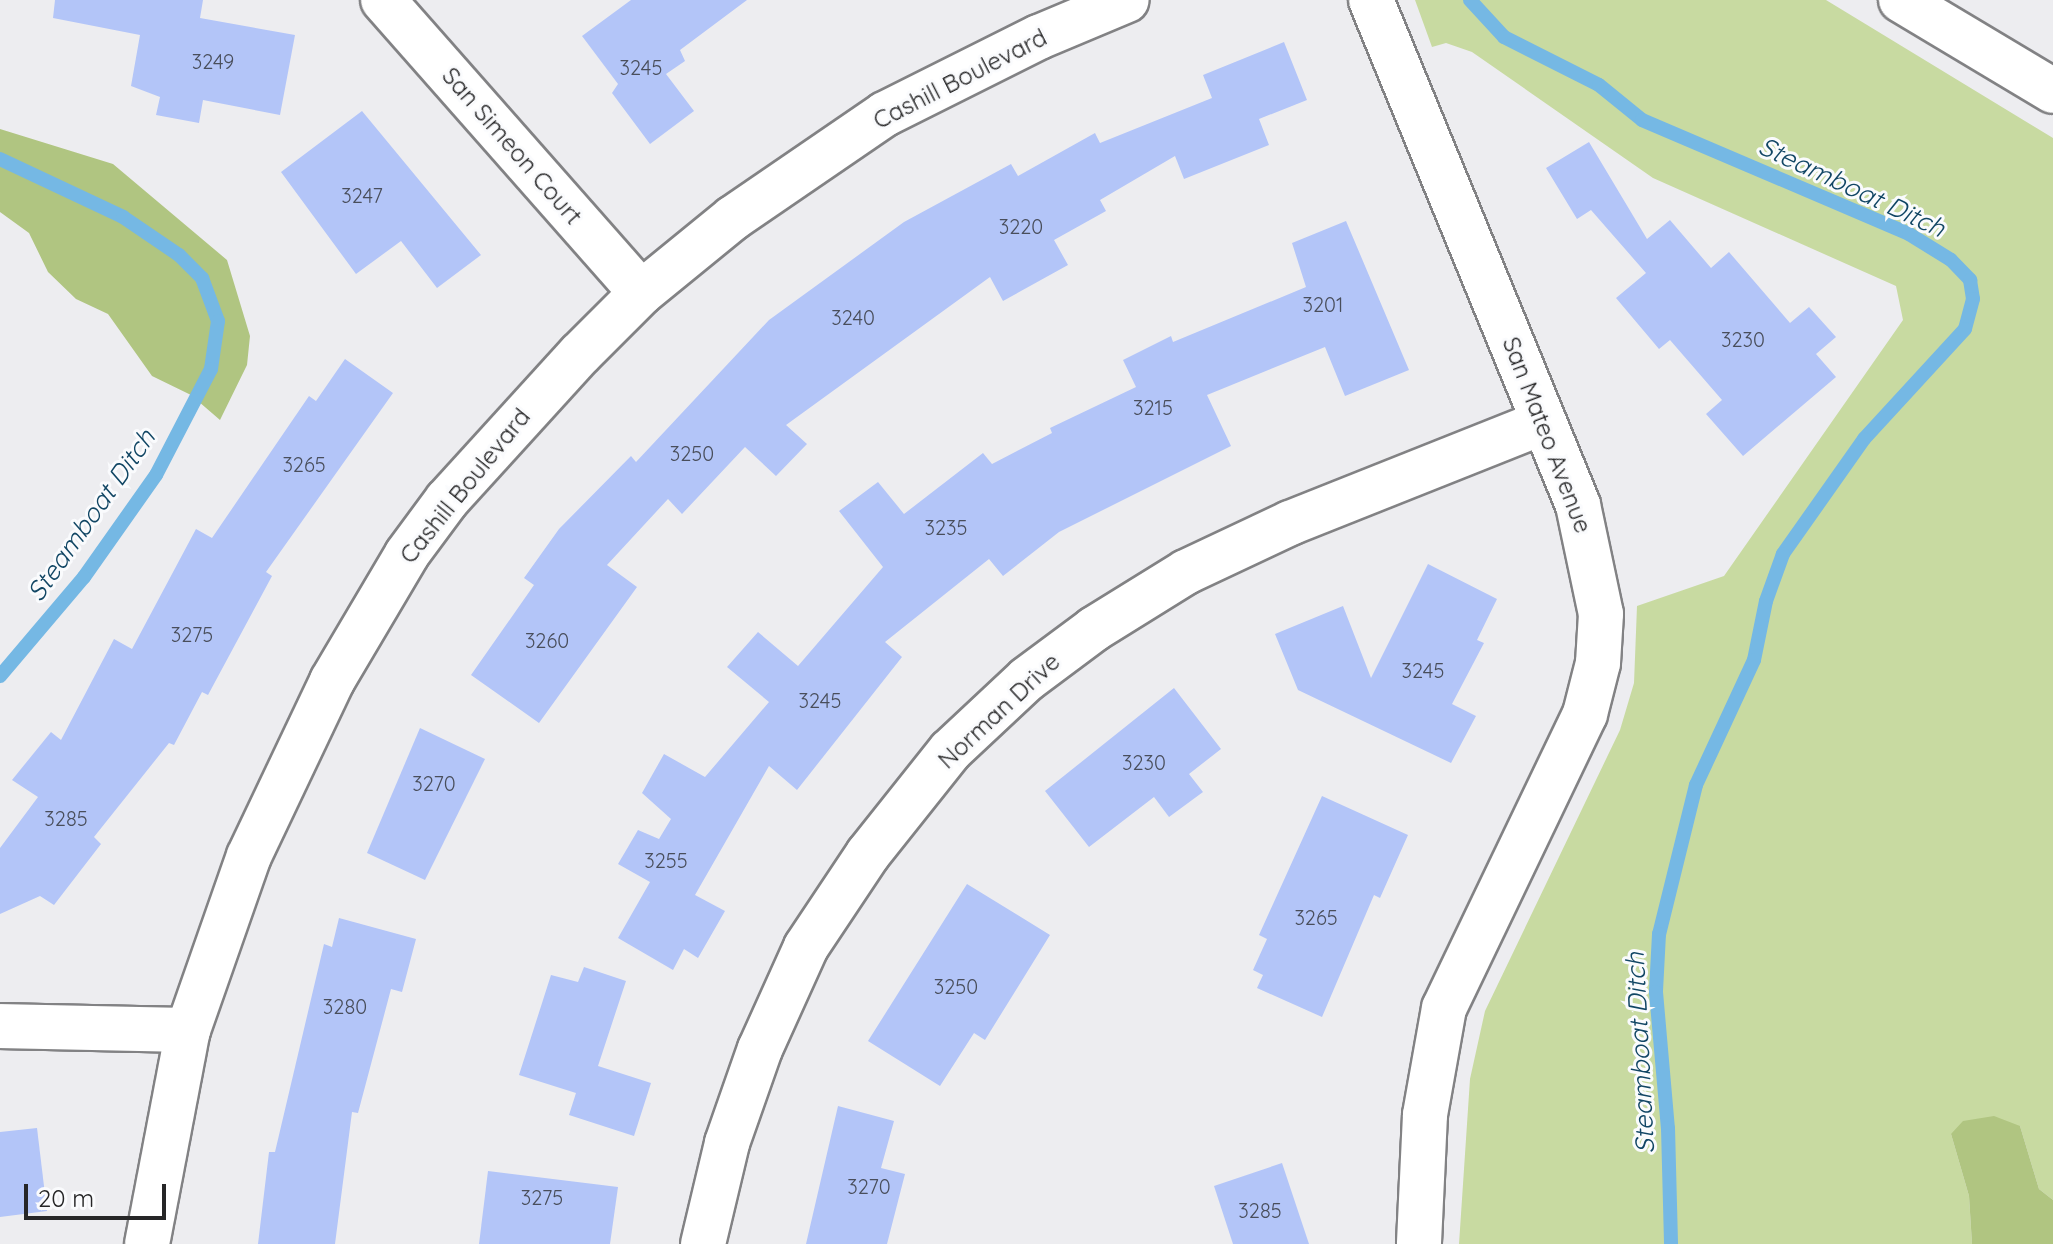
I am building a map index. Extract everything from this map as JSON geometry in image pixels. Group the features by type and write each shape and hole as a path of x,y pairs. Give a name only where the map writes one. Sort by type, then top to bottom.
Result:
{"street":[{"name":"San Simeon Court","path":"383,0 641,293"},
{"name":"Cashill Boulevard","path":"147,1244 188,1030 219,931 291,759 372,610 483,454 641,293 733,218 885,114 1039,37 1127,0"},
{"name":"San Mateo Avenue","path":"1371,0 1544,422 1594,562 1601,614 1598,663 1585,714 1444,1008 1427,1102 1419,1244"},
{"path":"1901,0 2053,91"},
{"name":"Norman Drive","path":"703,1244 727,1143 760,1049 806,947 868,854 950,751 1027,679 1094,629 1186,572 1290,523 1544,422"},
{"path":"0,1026 188,1030"}],"green space":[{"path":"1415,0 1826,0 2053,138 2053,1200 2039,1189 2020,1126 1951,1134 1969,1196 1972,1244 1459,1244 1470,1079 1485,1011 1620,730 1634,683 1637,606 1724,576 1903,320 1896,286 1653,178 1472,52 1446,43 1432,47"},
{"path":"0,129 113,164 227,260 250,336 247,365 220,420 191,395 152,376 108,314 76,299 48,272 29,233 0,212"},
{"path":"1994,1116 2020,1126 2039,1189 2053,1200 2053,1244 1972,1244 1969,1196 1951,1134 1963,1121"}],"building":[{"path":"55,0 203,0 200,18 295,35 280,115 203,100 199,123 156,115 160,97 131,86 140,35 53,18"},
{"path":"631,0 747,0 680,50 685,61 666,74 694,111 650,144 612,93 618,84 582,36"},
{"path":"1284,42 1307,100 1259,119 1269,145 1184,179 1175,156 1100,200 1106,211 1054,240 1068,265 1003,301 990,277 786,425 807,444 776,476 745,447 682,514 668,499 607,565 637,587 539,723 471,675 534,585 524,578 559,529 631,456 636,462 769,320 904,222 1011,164 1018,176 1095,133 1100,143 1212,98 1203,75"},
{"path":"362,111 481,255 437,288 401,241 356,274 281,172"},
{"path":"1589,142 1647,239 1670,220 1711,268 1729,252 1790,323 1809,307 1836,337 1816,354 1836,377 1743,456 1706,414 1722,400 1670,340 1659,349 1616,298 1646,273 1591,210 1577,219 1546,168"},
{"path":"1346,221 1409,370 1345,396 1325,347 1207,395 1231,446 1059,532 1003,576 989,559 885,642 902,657 797,790 769,766 695,895 725,911 698,958 684,949 673,970 618,938 650,882 618,864 638,830 659,839 671,819 642,793 664,754 705,777 769,702 727,667 758,632 798,666 883,567 839,511 878,482 904,514 983,453 992,464 1052,433 1050,428 1136,387 1123,360 1171,336 1173,342 1306,287 1292,243"},
{"path":"345,359 393,393 266,572 272,576 208,695 202,692 174,745 169,743 94,837 101,844 54,905 40,896 0,914 0,848 38,797 12,780 51,732 61,740 114,639 132,649 196,529 212,538 309,396 316,401"},
{"path":"1428,564 1497,599 1477,640 1484,643 1452,704 1476,716 1451,763 1298,690 1275,634 1343,606 1371,678"},
{"path":"1174,688 1221,749 1189,774 1203,792 1169,817 1154,797 1089,847 1045,791"},
{"path":"420,728 485,759 425,880 367,853"},
{"path":"1322,796 1408,835 1380,898 1374,895 1322,1017 1257,988 1263,975 1253,970 1267,939 1259,935"},
{"path":"967,884 1050,935 985,1040 974,1033 940,1086 868,1041"},
{"path":"339,918 416,939 402,992 391,989 358,1113 352,1112 335,1244 258,1244 269,1152 275,1152 324,944 332,947"},
{"path":"584,967 626,981 598,1066 651,1083 634,1136 569,1115 576,1093 519,1075 551,975 578,982"},
{"path":"838,1106 894,1121 881,1168 905,1174 887,1244 806,1244"},
{"path":"37,1128 47,1211 0,1217 0,1132"},
{"path":"1282,1163 1309,1244 1233,1244 1214,1186"},
{"path":"488,1171 618,1187 610,1244 479,1244"}],"waterway":[{"name":"Steamboat Ditch","path":"1470,0 1504,37 1599,85 1642,120 1909,234 1951,260 1970,280 1973,299 1965,329 1864,439 1783,554 1766,601 1754,660 1696,785 1659,934 1656,992 1668,1128 1671,1244"},
{"name":"Steamboat Ditch","path":"0,159 123,217 179,255 202,278 218,321 211,369 156,475 84,577 0,676"}]}
